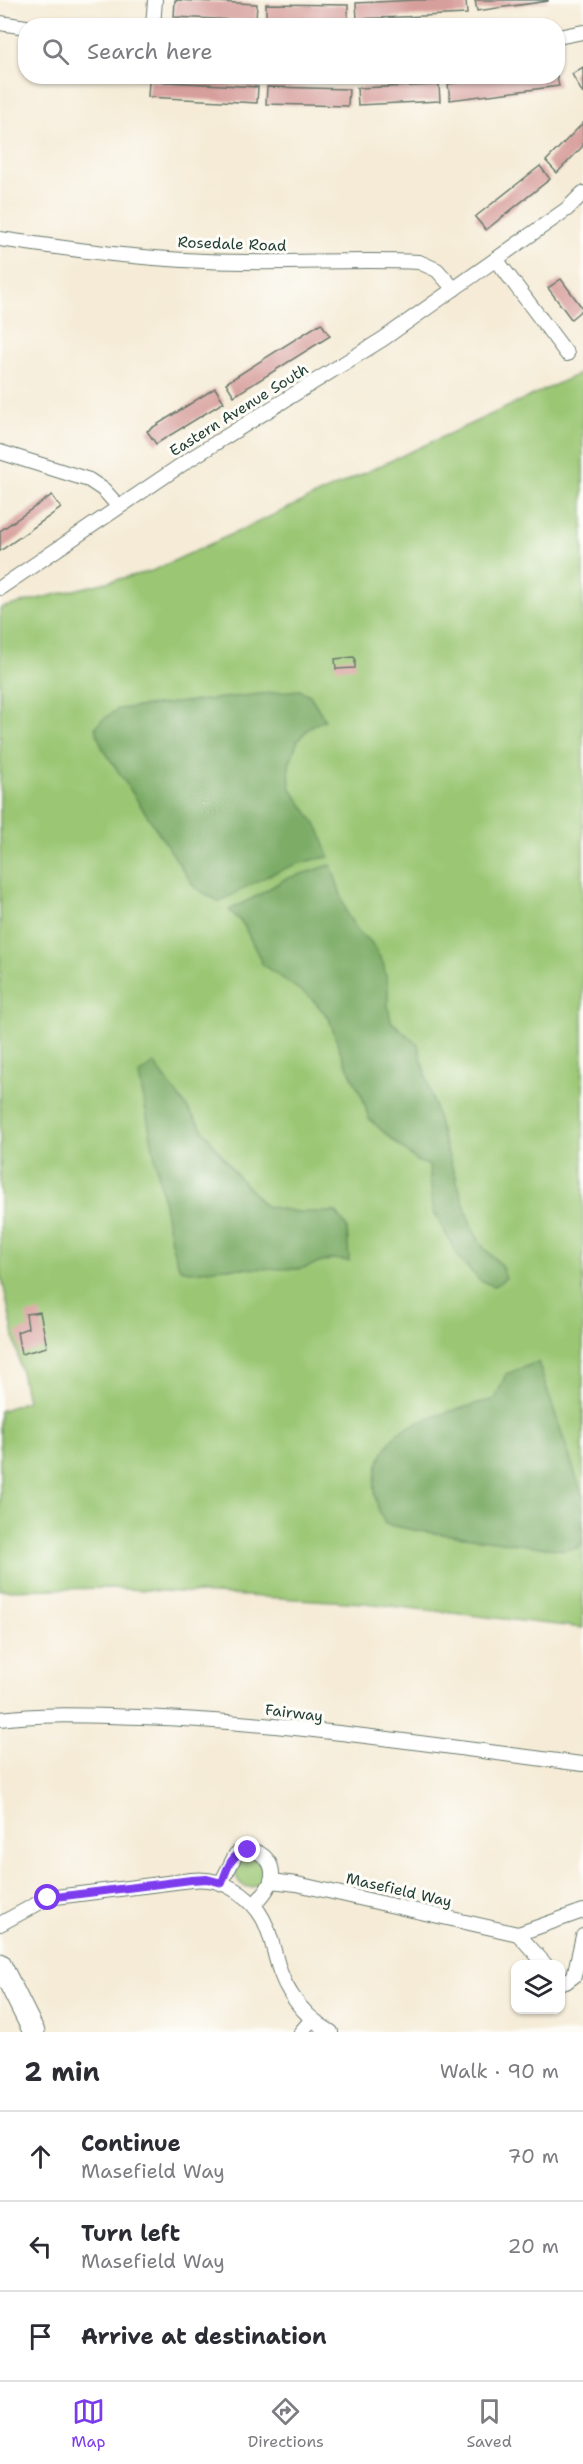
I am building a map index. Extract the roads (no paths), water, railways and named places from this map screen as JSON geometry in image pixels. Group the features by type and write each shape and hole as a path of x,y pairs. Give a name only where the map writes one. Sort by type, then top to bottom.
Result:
{"main road":[{"path":"0,1964 34,2032"}],"street":[{"path":"154,18 155,0"},
{"path":"0,22 18,25"},
{"path":"565,36 583,32"},
{"name":"Eastern Avenue South","path":"0,588 118,506 383,339 567,209 583,193"},
{"name":"Rosedale Road","path":"0,239 108,254 179,260 419,262 437,270 454,289"},
{"path":"496,259 567,354"},
{"path":"0,452 89,480 104,490 118,506"},
{"name":"Fairway","path":"0,1719 56,1715 178,1719 258,1725 583,1764"},
{"path":"222,1883 232,1859 241,1852 248,1850 261,1853 266,1857 272,1869 271,1881 254,1905"},
{"path":"0,1924 48,1898 191,1880 207,1879 222,1883 254,1905 265,1920 287,1988 312,2019 331,2032"},
{"name":"Masefield Way","path":"271,1881 297,1884 519,1934"},
{"path":"541,1960 519,1934 583,1911"},
{"path":"565,1981 574,1976 583,1936"},
{"path":"301,2032 312,2019"}]}
